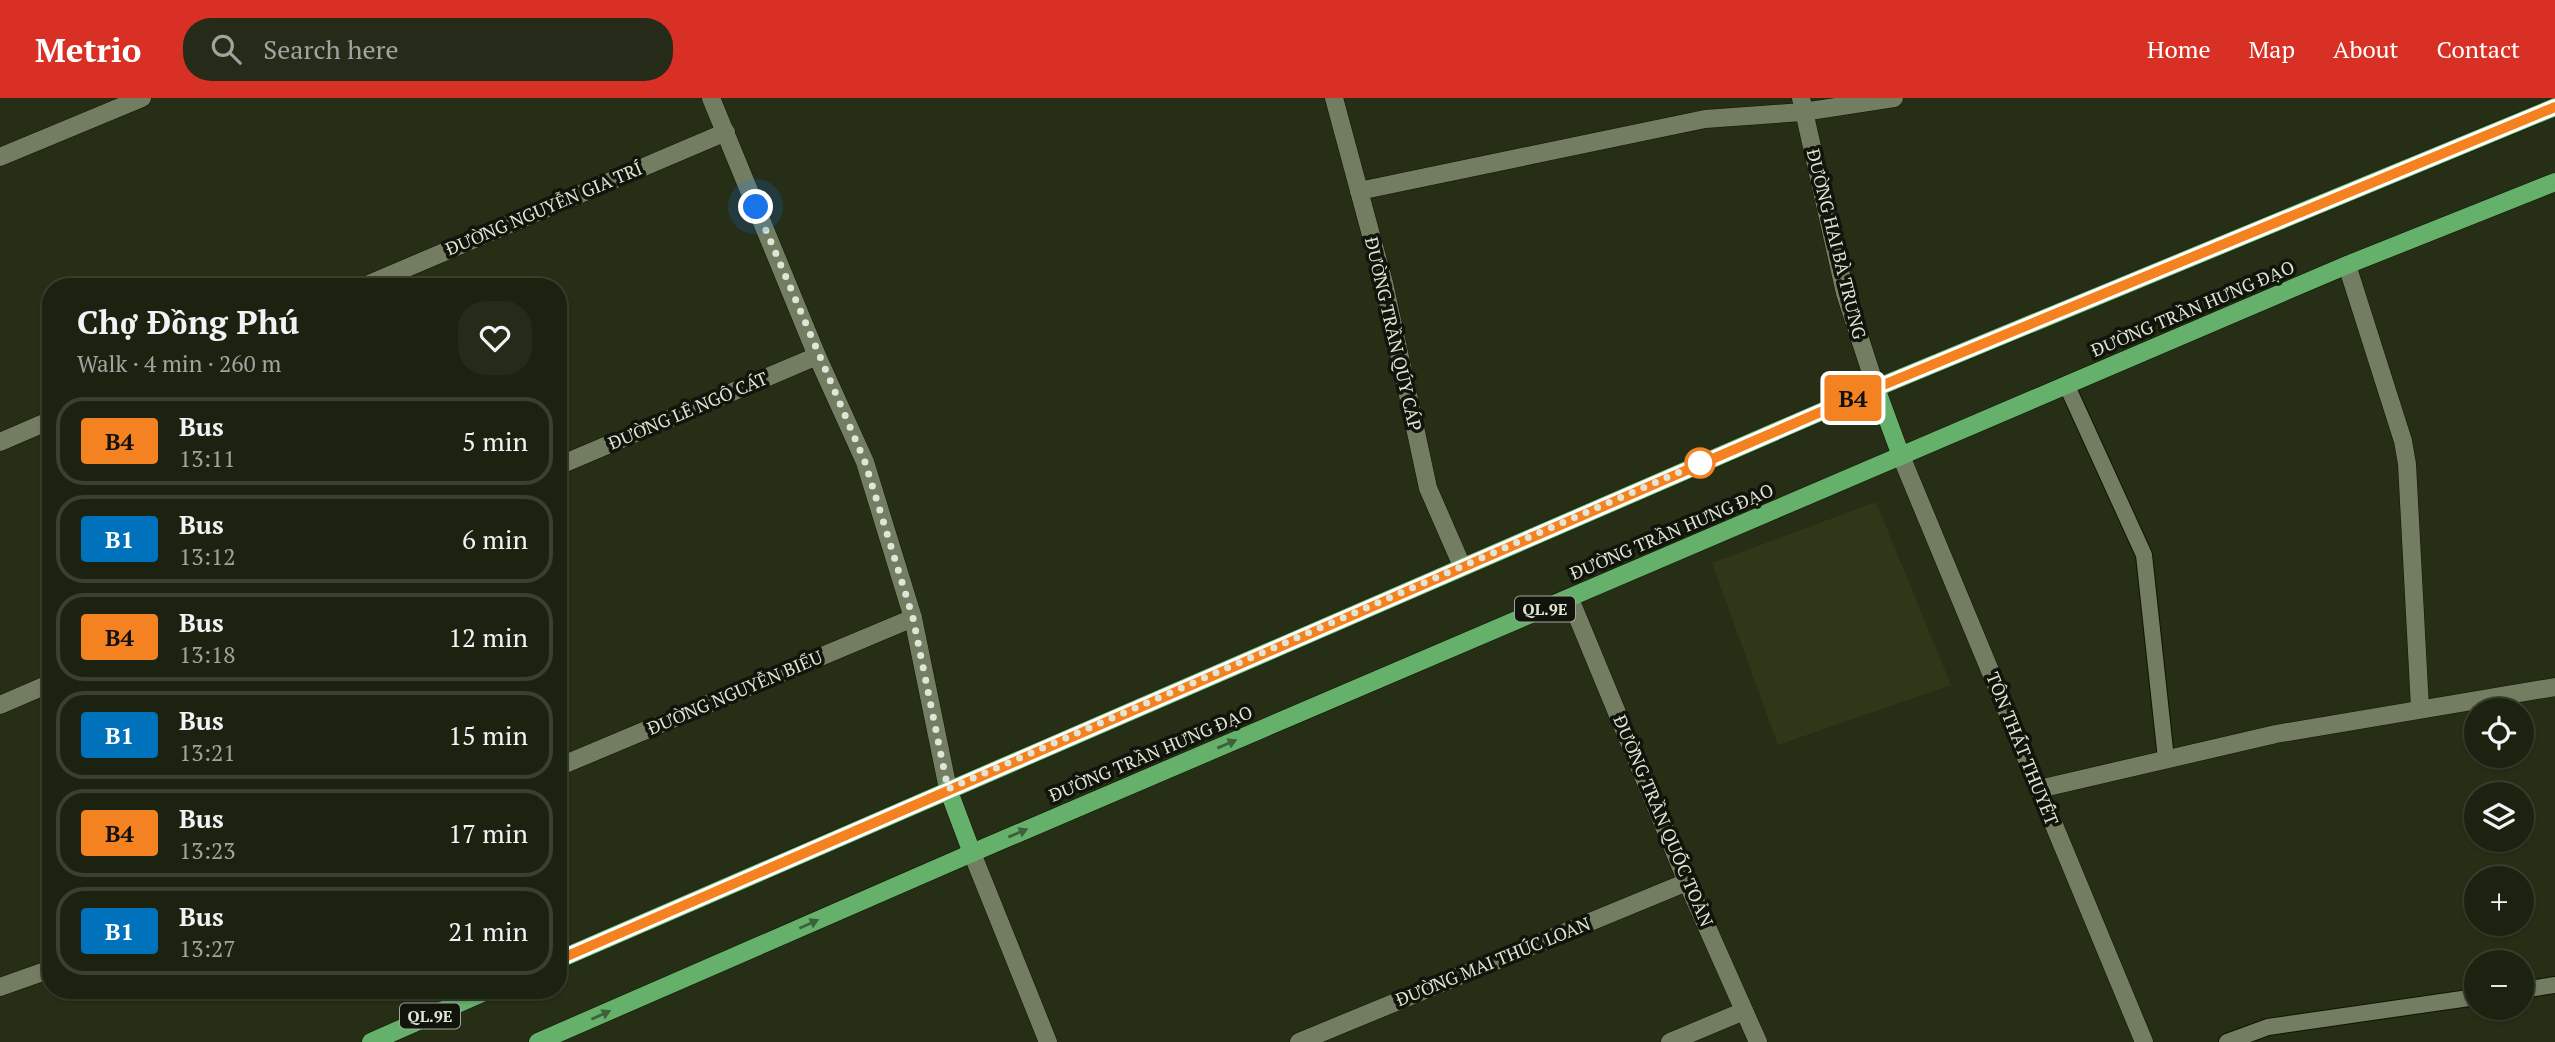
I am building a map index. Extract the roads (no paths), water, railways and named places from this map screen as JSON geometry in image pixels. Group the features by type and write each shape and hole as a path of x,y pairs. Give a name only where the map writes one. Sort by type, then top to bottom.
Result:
{"main road":[{"path":"567,956 1876,388 2555,107"},
{"name":"ĐƯỜNG TRẦN HƯNG ĐẠO","path":"538,1042 972,853 2347,265 2555,182"},
{"path":"1876,388 1901,456"},
{"path":"948,789 972,853"},
{"name":"QL.9E","path":"371,1042 469,999"}],"street":[{"path":"0,157 142,98"},
{"path":"711,98 817,356 865,462 913,618 948,789"},
{"name":"ĐƯỜNG TRẦN QÚY CÁP","path":"1334,98 1384,283 1428,488 1462,566"},
{"path":"1359,191 1705,119 1802,105 1894,98"},
{"name":"ĐƯỜNG HAI BÀ TRƯNG","path":"1802,105 1845,293 1876,388"},
{"name":"ĐƯỜNG NGUYỄN GIA TRÍ","path":"383,278 726,132"},
{"path":"2347,265 2403,441 2407,464 2420,708"},
{"name":"ĐƯỜNG LÊ NGÔ CÁT","path":"567,462 817,356"},
{"path":"0,442 42,424"},
{"name":"TÔN THẤT THUYẾT","path":"1901,456 2144,1042"},
{"name":"ĐƯỜNG TRẦN QUỐC TOẢN","path":"1570,599 1687,882 1758,1042"},
{"name":"ĐƯỜNG NGUYỄN BIỂU","path":"567,763 913,618"},
{"path":"0,705 42,687"},
{"path":"2039,789 2276,734 2555,687"},
{"path":"972,853 1048,1042"},
{"name":"ĐƯỜNG MAI THÚC LOAN","path":"1299,1042 1687,882"},
{"path":"0,987 42,973"},
{"path":"1670,1042 1744,1011"}],"lane":[{"path":"2067,386 2144,555 2166,759"},
{"path":"2534,988 2555,985"},
{"path":"2227,1042 2268,1027 2464,999"}]}
